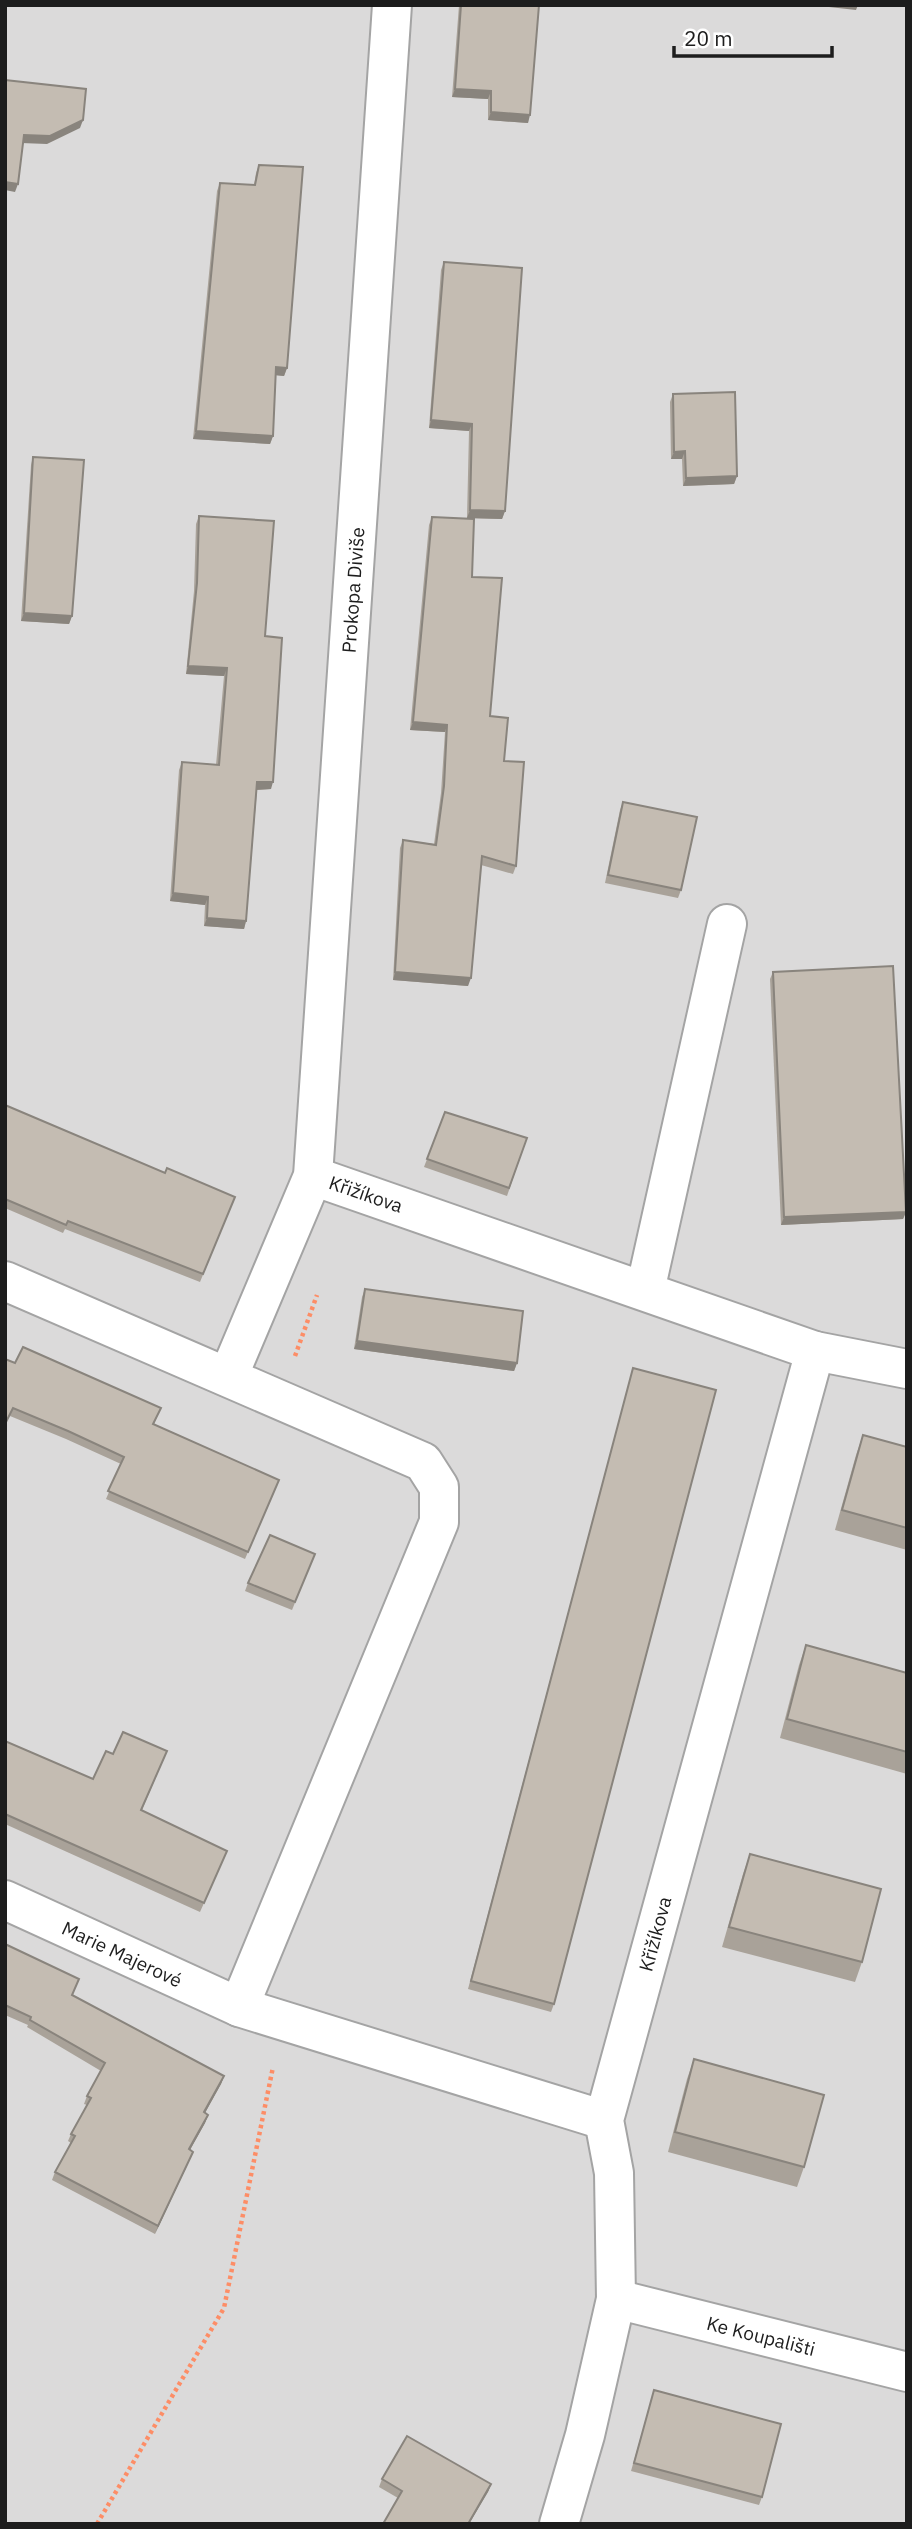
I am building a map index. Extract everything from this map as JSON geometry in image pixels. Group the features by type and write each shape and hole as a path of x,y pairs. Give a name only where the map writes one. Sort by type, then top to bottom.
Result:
{"street":[{"name":"Prokopa Diviše","path":"313,1176 392,5"},
{"path":"645,1292 727,924"},
{"name":"Křižíkova","path":"228,1377 313,1176 816,1351 904,1361"},
{"path":"5,1281 423,1462 439,1487 439,1522 239,2007"},
{"name":"Křižíkova","path":"559,2524 585,2435 616,2300 614,2173 604,2120 816,1351"},
{"name":"Marie Majerové","path":"5,1900 239,2007 284,2018 604,2120"},
{"name":"Ke Koupališti","path":"616,2300 907,2372"}],"path":[{"path":"97,2524 224,2308 284,2018"}],"shaded area":[{"path":"5,5 907,5 907,2524 5,2524"}],"building":[{"path":"461,5 539,5 530,115 491,112 491,91 455,89"},
{"path":"5,80 86,89 83,120 50,136 24,135 18,184 5,182"},
{"path":"259,165 303,167 287,368 276,367 273,436 196,431 220,183 255,185"},
{"path":"444,262 522,268 505,511 470,510 472,424 431,420"},
{"path":"735,392 737,476 686,478 685,451 674,452 673,394"},
{"path":"33,457 84,460 72,616 24,613"},
{"path":"199,516 274,521 265,636 282,638 273,782 257,782 246,921 207,918 208,897 173,893 182,762 219,765 227,668 188,666 197,583"},
{"path":"432,517 474,519 472,577 502,578 490,716 508,718 504,761 524,762 516,866 482,856 471,978 395,972 403,840 436,845 444,786 447,725 413,722"},
{"path":"623,802 697,817 681,890 608,875"},
{"path":"893,966 906,1212 784,1217 773,972"},
{"path":"5,1105 165,1173 167,1168 235,1197 203,1274 68,1221 66,1225 5,1199"},
{"path":"445,1112 527,1138 509,1188 427,1159"},
{"path":"365,1289 523,1311 517,1363 357,1341"},
{"path":"23,1347 161,1408 153,1424 279,1480 248,1552 108,1491 124,1457 13,1408 5,1424 5,1359 15,1363"},
{"path":"633,1368 716,1390 554,2004 471,1981"},
{"path":"863,1435 907,1447 907,1528 842,1510"},
{"path":"270,1535 315,1554 295,1602 248,1583"},
{"path":"806,1645 907,1673 907,1752 787,1719"},
{"path":"123,1732 167,1751 141,1810 227,1851 204,1903 5,1814 5,1741 93,1779 106,1751 113,1754"},
{"path":"750,1854 881,1889 862,1962 729,1927"},
{"path":"5,1944 79,1979 72,1995 224,2076 204,2112 208,2115 189,2149 193,2152 158,2226 55,2172 75,2136 71,2134 91,2098 87,2096 105,2063 30,2020 31,2017 5,2005"},
{"path":"694,2059 824,2095 804,2167 675,2132"},
{"path":"654,2390 781,2424 762,2497 634,2463"},
{"path":"407,2436 491,2484 468,2524 383,2524 402,2491 382,2479"}]}
